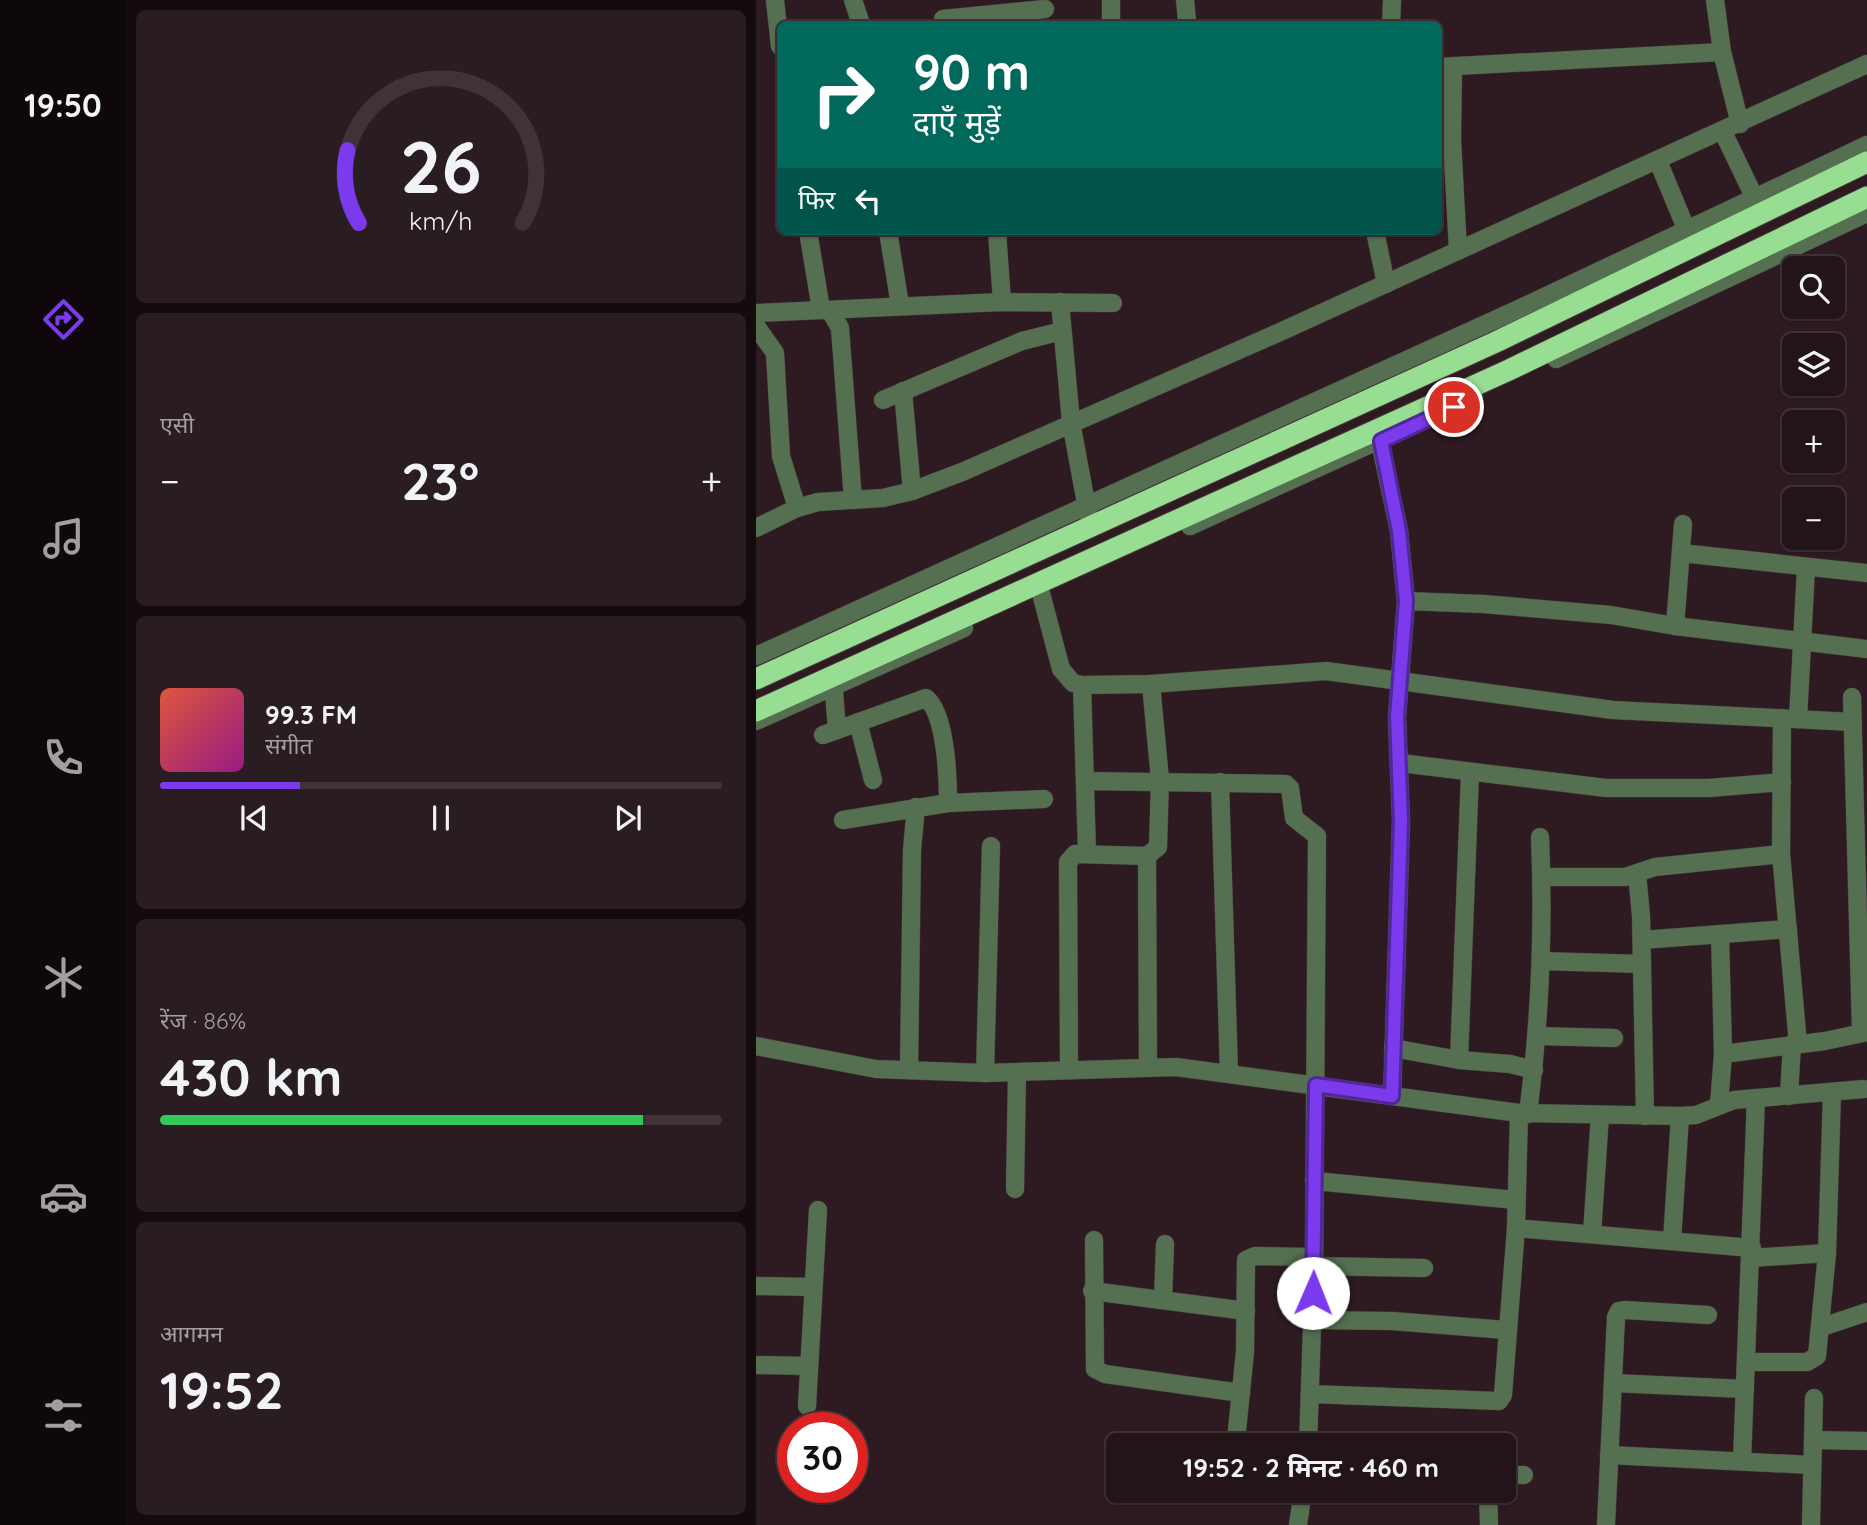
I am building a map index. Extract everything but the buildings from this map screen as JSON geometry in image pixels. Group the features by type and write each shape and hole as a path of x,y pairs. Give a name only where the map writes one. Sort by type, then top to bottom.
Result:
{"highway":[{"path":"756,679 1088,515 1498,341 1690,238 1758,206 1867,162"},
{"path":"756,711 833,683 1379,435 1867,197"}],"street":[{"path":"775,0 777,21"},
{"path":"853,0 860,21"},
{"path":"942,0 943,21"},
{"path":"1111,0 1111,21"},
{"path":"1185,0 1187,21"},
{"path":"1391,21 1392,0"},
{"path":"1715,0 1722,52 1740,124"},
{"path":"952,21 1045,11"},
{"path":"1458,251 1446,68 1722,52"},
{"path":"756,528 797,508 818,502 912,491 1386,284 1867,64"},
{"path":"1723,132 1758,206 1867,145"},
{"path":"1658,161 1690,238"},
{"path":"1392,1096 1401,822 1397,717 1406,601 1399,531 1379,435 1867,213"},
{"path":"809,235 821,309"},
{"path":"889,235 900,305"},
{"path":"997,235 1002,302"},
{"path":"1377,235 1386,284"},
{"path":"756,313 1002,302 1113,303"},
{"path":"756,656 1088,515 1071,422 1060,302"},
{"path":"821,309 831,312 840,328 853,500"},
{"path":"756,326 775,353 781,456 797,508"},
{"path":"883,400 1022,341 1062,331"},
{"path":"903,391 912,491"},
{"path":"1675,626 1683,524"},
{"path":"1681,553 1867,573"},
{"path":"1789,1096 1795,1044 1782,854 1782,782 1801,643 1806,568"},
{"path":"1040,587 1060,669 1073,683 1082,685 1151,684 1326,671 1400,678 1613,710 1853,722"},
{"path":"1406,601 1551,609 1801,643 1867,649"},
{"path":"756,721 833,683 830,733 926,698 932,703 946,755 948,803"},
{"path":"1069,1070 1068,862 1075,854 1087,853 1147,856 1158,847 1160,780 1151,684"},
{"path":"1082,685 1087,853"},
{"path":"1723,1054 1825,1041 1864,1032 1852,696"},
{"path":"858,722 873,780"},
{"path":"1400,764 1606,788 1709,788 1782,782"},
{"path":"1459,1060 1470,773"},
{"path":"1085,781 1160,780 1286,784 1290,788 1294,818 1317,836 1314,1261 1308,1433"},
{"path":"1220,782 1229,1073"},
{"path":"843,820 948,803 1044,800"},
{"path":"909,1070 912,849 916,807"},
{"path":"1310,1394 1499,1401 1503,1395 1523,1113 1534,1070 1538,1036 1542,877 1540,837"},
{"path":"985,1073 991,846"},
{"path":"1542,877 1637,874 1655,867 1782,854"},
{"path":"1147,856 1148,1066"},
{"path":"1637,874 1642,940 1645,1116"},
{"path":"1642,940 1788,929"},
{"path":"1719,1105 1723,1054 1720,934"},
{"path":"1541,961 1642,964"},
{"path":"1538,1036 1614,1038"},
{"path":"756,1046 876,1069 1017,1073 1148,1066 1229,1073 1523,1113 1696,1115 1719,1105 1756,1098 1864,1089"},
{"path":"1393,1048 1459,1060 1510,1064 1534,1070"},
{"path":"1015,1189 1017,1073"},
{"path":"1747,1362 1807,1362 1817,1356 1822,1327 1827,1253 1832,1093"},
{"path":"1742,1461 1756,1098"},
{"path":"1592,1234 1600,1115"},
{"path":"1672,1241 1680,1116"},
{"path":"1314,1181 1516,1200"},
{"path":"807,1406 818,1210"},
{"path":"1516,1228 1672,1241 1751,1253 1827,1253"},
{"path":"1094,1240 1093,1364 1099,1373 1241,1393"},
{"path":"1163,1300 1165,1244"},
{"path":"1237,1430 1247,1311 1245,1266 1249,1257 1424,1268"},
{"path":"756,1286 813,1287"},
{"path":"1092,1290 1247,1311"},
{"path":"1606,1525 1616,1317 1619,1311 1708,1315"},
{"path":"1822,1327 1867,1312"},
{"path":"1313,1320 1392,1321 1506,1330"},
{"path":"756,1365 809,1366"},
{"path":"1613,1383 1745,1389"},
{"path":"1811,1525 1814,1398"},
{"path":"1813,1440 1867,1441"},
{"path":"1609,1455 1812,1465"},
{"path":"1516,1475 1524,1475"},
{"path":"1298,1525 1301,1503"},
{"path":"1488,1503 1489,1525"}],"route":[{"path":"1313,1293 1316,1085 1392,1096 1401,822 1397,717 1406,601 1399,531 1381,441 1454,407"}]}
